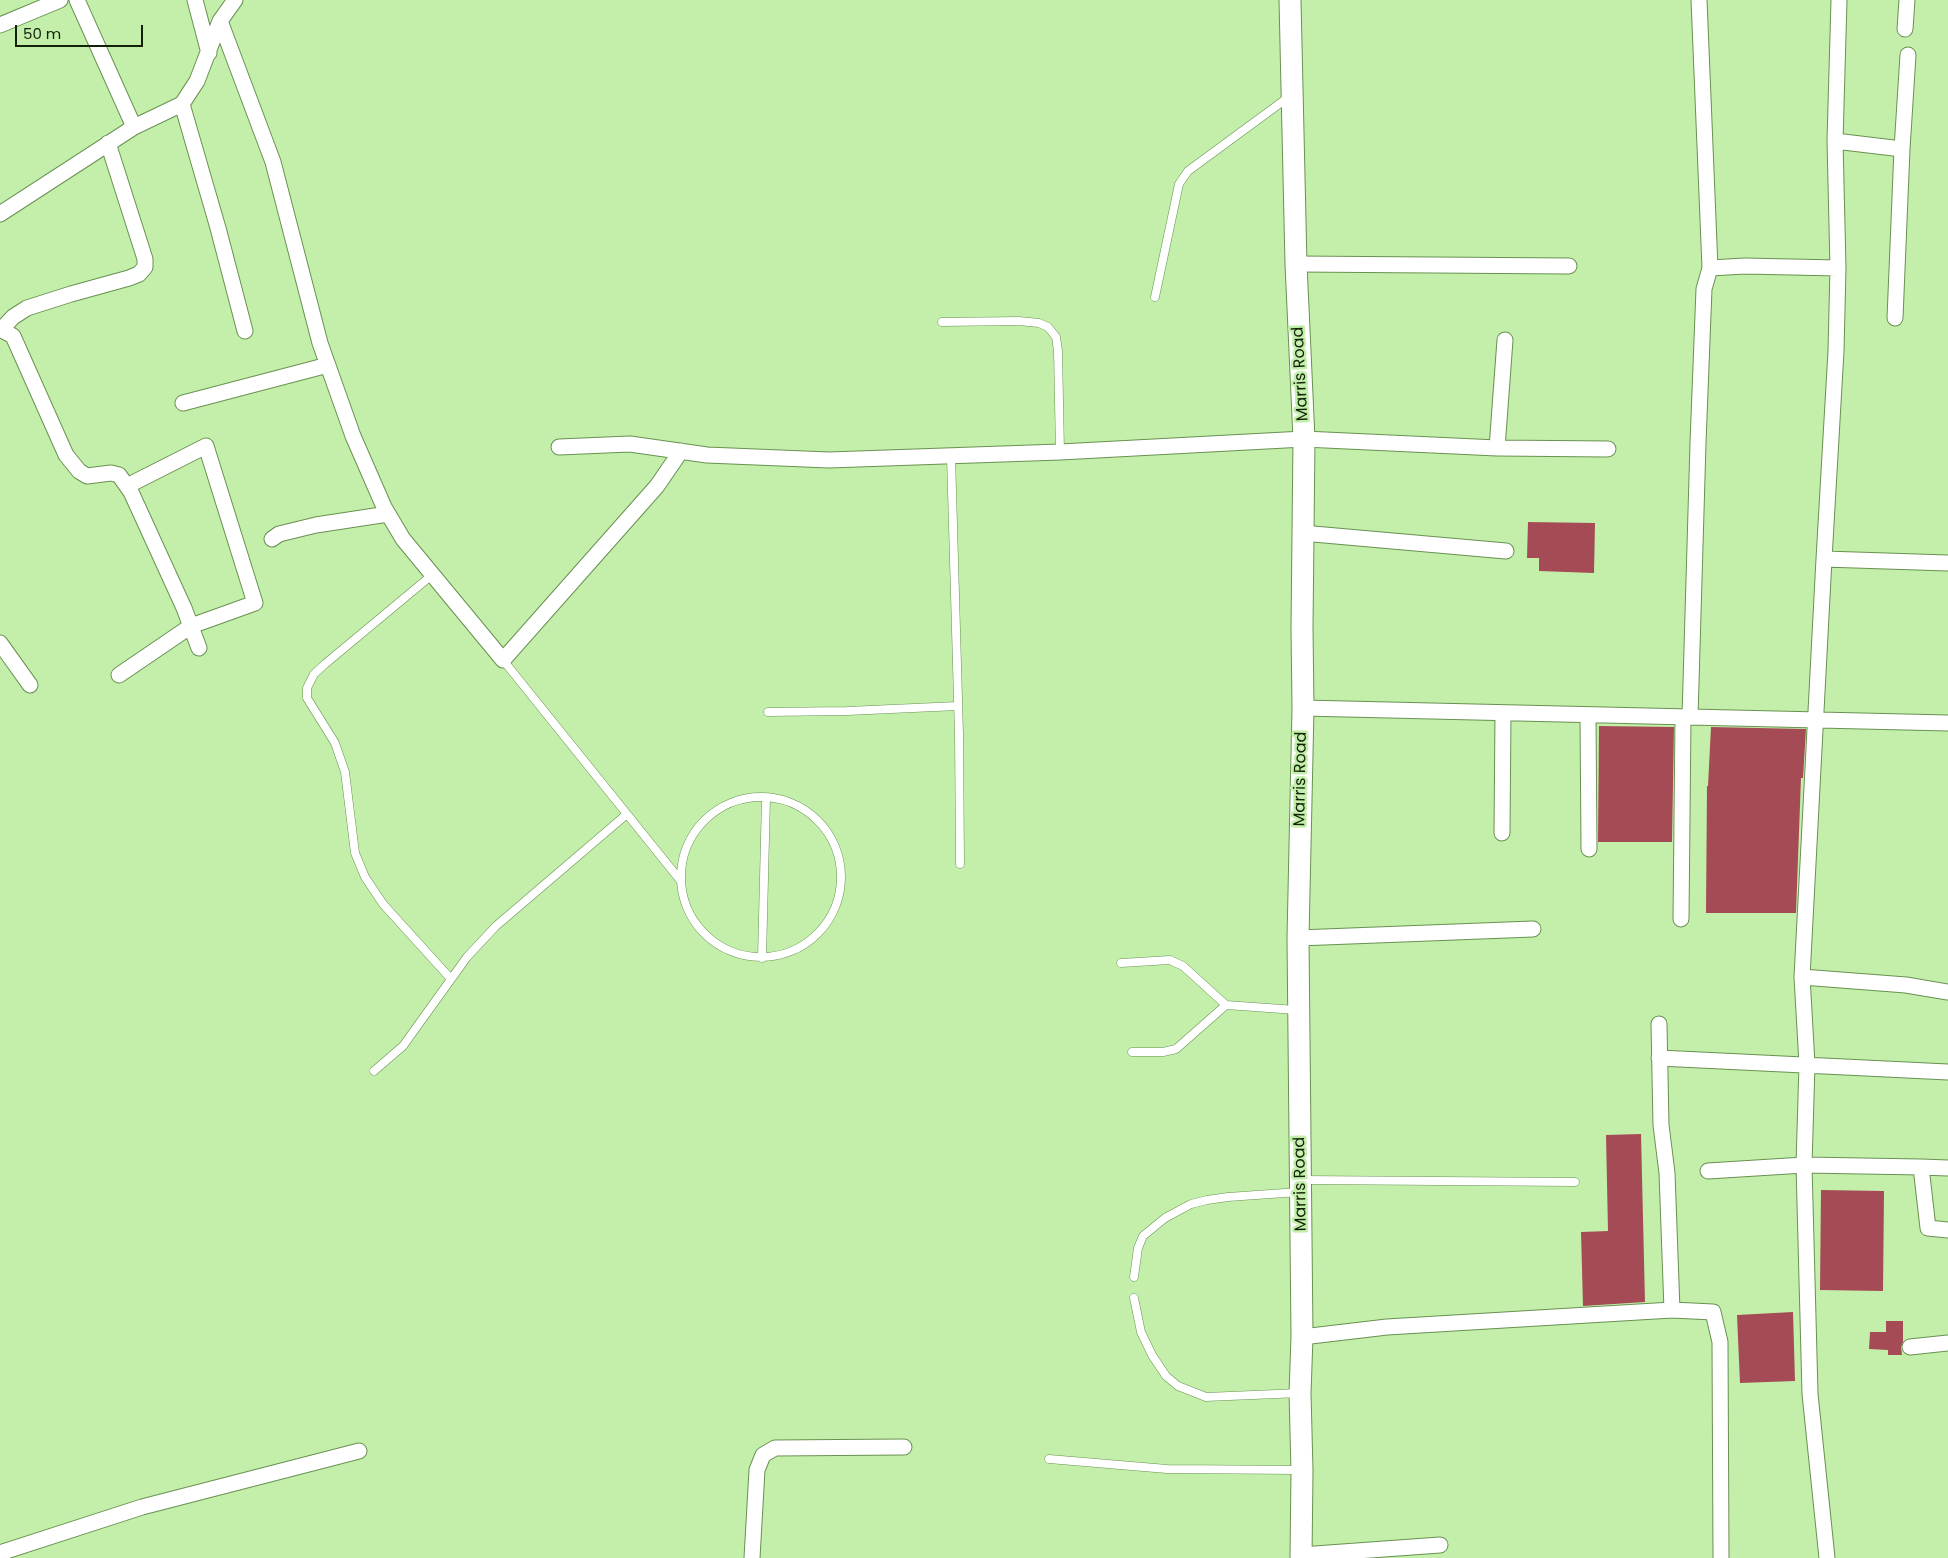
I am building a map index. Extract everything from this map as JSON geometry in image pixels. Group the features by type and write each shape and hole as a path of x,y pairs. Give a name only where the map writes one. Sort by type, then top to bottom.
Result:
{"street":[{"path":"0,25 60,0"},
{"path":"77,0 134,127"},
{"path":"195,0 209,53"},
{"path":"0,214 134,127 182,104 197,81 220,21 234,0"},
{"name":"Marris Road","path":"1290,0 1296,264 1304,439 1302,533 1303,708 1298,938 1302,1336 1300,1393 1302,1470 1301,1556"},
{"path":"1681,919 1704,288 1710,268 1699,0"},
{"path":"1827,1558 1810,1394 1804,1165 1807,1064 1802,977 1836,350 1838,268 1835,141 1839,0"},
{"path":"1905,29 1907,0"},
{"path":"220,21 274,162 317,334 353,436 388,514 403,539 503,660 656,486 681,451"},
{"path":"1895,318 1908,55"},
{"path":"182,104 218,228 245,331"},
{"path":"1835,141 1902,149"},
{"path":"108,143 145,259 145,267 139,274 128,278 28,308 13,317 1,329 13,336 66,455 79,471 87,476 111,473 119,475 131,492 199,648"},
{"path":"1296,264 1570,266"},
{"path":"1710,268 1745,266 1838,268"},
{"path":"1496,448 1505,340"},
{"path":"183,403 328,365"},
{"path":"559,447 630,444 707,455 829,460 1060,452 1304,439 1496,448 1608,449"},
{"path":"119,675 191,626 255,603 206,446 127,486"},
{"path":"272,539 280,534 316,525 388,514"},
{"path":"1302,533 1506,551"},
{"path":"1824,559 1948,563"},
{"path":"0,643 30,685"},
{"path":"1303,708 1948,723"},
{"path":"1502,833 1503,713"},
{"path":"1588,715 1589,849"},
{"path":"1298,938 1533,929"},
{"path":"1802,977 1906,986 1948,992"},
{"path":"1658,1024 1661,1125 1667,1173 1672,1310"},
{"path":"1659,1058 1948,1072"},
{"path":"1708,1171 1804,1165 1948,1168"},
{"path":"1921,1167 1928,1228 1948,1230"},
{"path":"1302,1336 1387,1327 1672,1310 1713,1312 1720,1342 1721,1558"},
{"path":"1910,1347 1948,1343"},
{"path":"752,1558 757,1470 763,1455 776,1448 904,1447"},
{"path":"0,1553 22,1552 142,1507 359,1451"},
{"path":"1301,1556 1440,1546"}],"lane":[{"path":"1155,297 1179,184 1188,171 1292,94"},
{"path":"942,322 1019,321 1039,323 1056,336 1060,452"},
{"path":"951,456 960,864"},
{"path":"432,575 324,664 314,674 307,688 307,698 335,743 345,772 355,853 365,877 383,904 451,978"},
{"path":"503,660 680,880"},
{"path":"768,712 958,706"},
{"path":"748,797 790,802 816,819 835,845 841,876 836,906 819,933 793,951 762,958 731,953 705,936 687,910 680,880 686,849 702,822 728,804 748,797"},
{"path":"762,958 766,798"},
{"path":"374,1071 403,1046 467,957 496,926 627,814"},
{"path":"1121,963 1170,960 1182,966 1226,1005 1298,1010"},
{"path":"1132,1052 1163,1052 1176,1048 1226,1005"},
{"path":"1134,1276 1138,1248 1143,1236 1165,1218 1191,1204 1301,1186 1575,1182"},
{"path":"1134,1298 1140,1332 1166,1376 1178,1386 1206,1397 1300,1393"},
{"path":"1049,1459 1167,1469 1302,1470"}],"building":[{"path":"1528,522 1595,523 1594,573 1539,571 1539,558 1527,558"},
{"path":"1599,726 1674,727 1672,842 1598,842"},
{"path":"1711,727 1806,729 1803,778 1801,778 1796,913 1706,913 1707,786"},
{"path":"1641,1134 1645,1302 1583,1306 1581,1232 1608,1231 1606,1135"},
{"path":"1821,1190 1884,1191 1883,1291 1820,1290"},
{"path":"1793,1312 1795,1381 1740,1383 1737,1315"},
{"path":"1886,1321 1903,1321 1902,1355 1888,1355 1888,1350 1869,1349 1870,1332 1886,1332"}]}
